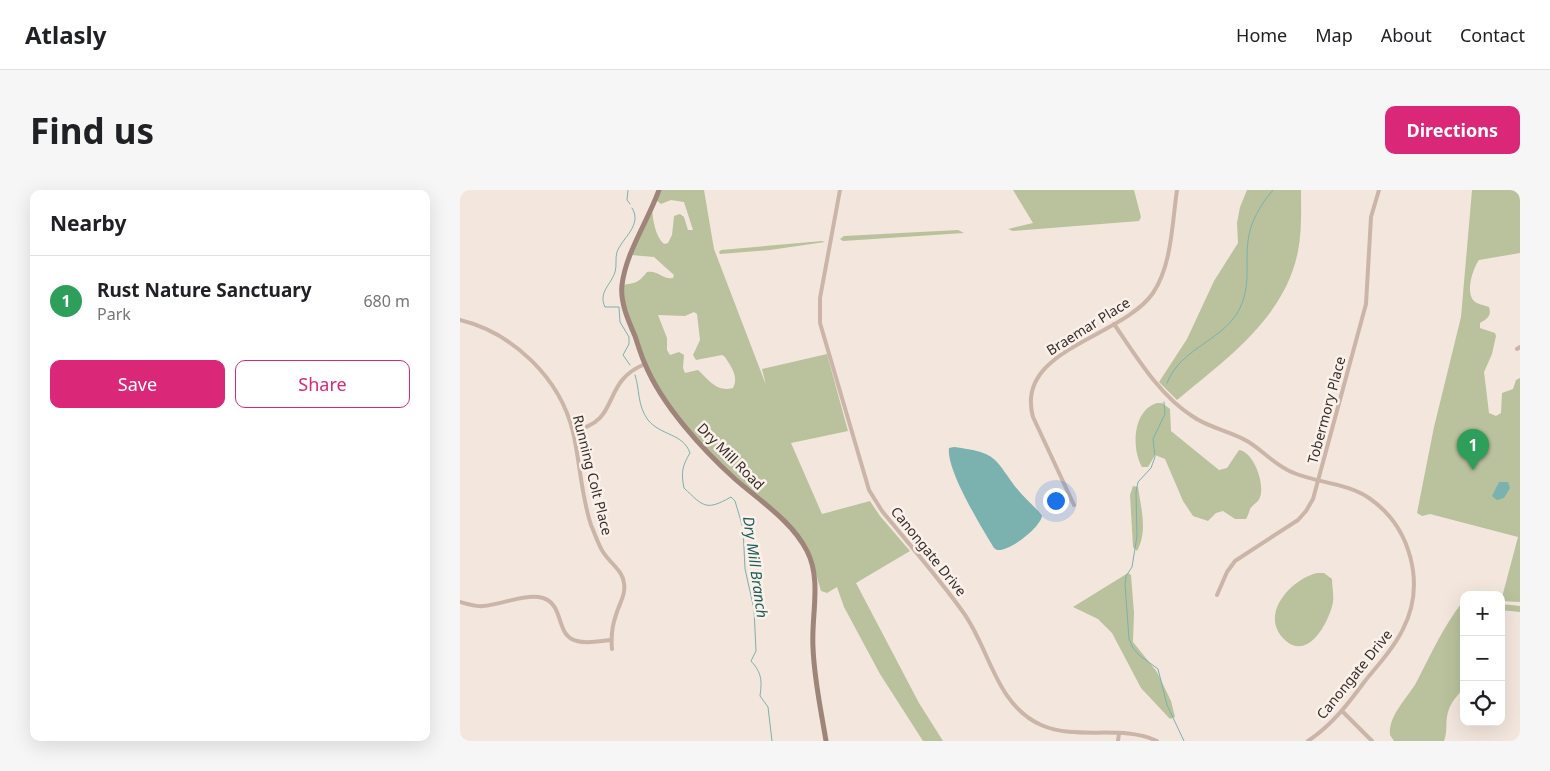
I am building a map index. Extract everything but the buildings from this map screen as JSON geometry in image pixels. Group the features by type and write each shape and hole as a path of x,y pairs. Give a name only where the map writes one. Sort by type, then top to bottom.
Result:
{"street":[{"name":"Dry Mill Road","path":"659,190 631,254 622,285 622,299 627,317 645,364 657,387 705,450 786,523 808,552 815,575 813,648 826,741"},
{"name":"Canongate Drive","path":"840,190 820,298 821,329 867,482 876,502 966,616 1004,691 1019,710 1039,723 1056,730 1138,735 1157,741"},
{"name":"Braemar Place","path":"1074,505 1033,418 1030,404 1032,389 1037,376 1051,362 1140,308 1159,281 1166,259 1177,190"},
{"name":"Tobermory Place","path":"1217,595 1227,572 1235,562 1294,522 1306,511 1319,480 1366,304 1371,217 1379,190"},
{"name":"Running Colt Place","path":"460,320 494,332 524,353 553,388 564,407 573,431 590,522 602,549 622,574 624,583 625,593 615,618 612,649"},
{"name":"Canongate Drive","path":"1114,324 1146,370 1183,410 1200,421 1247,441 1286,470 1363,494 1386,513 1397,527 1407,547 1414,576 1413,598 1403,629 1392,647 1342,711 1324,729 1308,741"},
{"path":"573,431 587,428 597,423 605,414 621,379 629,371 645,364"},
{"path":"460,602 483,606 535,597 544,598 556,607 562,628 570,638 577,641 612,640"},
{"path":"1342,711 1372,741"},
{"path":"1118,741 1119,733"}],"green space":[{"path":"659,190 704,190 714,249 766,385 762,369 827,354 848,431 791,443 822,514 870,501 880,516 910,551 856,583 919,703 943,741 923,741 880,674 844,607 837,587 827,593 821,591 814,567 800,539 705,450 657,387 627,317 622,285 636,282 647,272 654,272 666,278 673,278 674,275 654,257 631,255 652,209 657,232 664,244 668,243 672,235 674,216 680,214 684,217 688,230 693,230 684,202 671,200 661,204 656,200","holes":["694,312 697,314 700,340 693,355 696,360 722,355 725,357 735,376 733,388 722,389 718,387 698,370 685,373 683,368 684,355 679,352 670,355 667,350 667,338 658,315 685,316"]},
{"path":"1013,190 1134,190 1141,217 1139,221 1013,231 1008,229 1033,223"},
{"path":"1247,190 1301,190 1300,236 1291,275 1267,317 1251,335 1215,369 1177,400 1159,382 1187,339 1214,281 1238,243 1237,223 1240,207"},
{"path":"1472,190 1520,190 1520,253 1479,260 1472,274 1470,292 1474,301 1489,307 1490,310 1488,317 1480,323 1480,328 1495,333 1496,336 1492,354 1484,372 1489,413 1496,416 1501,413 1502,393 1513,389 1516,380 1520,378 1520,602 1505,601 1504,591 1518,537 1430,514 1422,516 1417,513 1434,427 1461,317"},
{"path":"958,230 964,233 843,241 840,239 844,236"},
{"path":"825,242 770,250 720,254 719,252 721,250"},
{"path":"1157,403 1162,403 1170,409 1171,431 1219,470 1227,468 1239,450 1249,456 1254,462 1260,477 1261,491 1259,499 1250,509 1246,519 1235,519 1223,511 1216,513 1208,521 1193,516 1183,501 1165,459 1155,455 1148,467 1142,467 1136,450 1136,431 1143,413"},
{"path":"1133,486 1138,487 1143,519 1142,536 1137,551 1133,547 1130,495"},
{"path":"1128,573 1131,575 1134,613 1133,642 1157,672 1171,701 1175,717 1170,719 1141,688 1112,633 1098,619 1073,607"},
{"path":"1317,573 1324,573 1332,579 1333,599 1331,610 1317,636 1303,646 1294,646 1286,641 1278,631 1275,621 1276,610 1288,591 1297,583"},
{"path":"1505,604 1520,606 1520,612 1505,610"},
{"path":"1460,605 1460,692 1449,708 1444,741 1394,741 1390,735 1390,728 1395,714 1417,681 1444,629"}],"water":[{"path":"954,447 979,452 993,458 998,463 1042,516 1030,533 1002,550 994,548 966,499 953,470 949,448"},
{"path":"1499,482 1508,482 1510,488 1504,498 1497,500 1492,496"}],"waterway":[{"name":"Dry Mill Branch","path":"628,190 627,200 630,204"},
{"path":"1167,383 1173,371 1182,361 1224,328 1240,308 1245,291 1249,234 1260,207 1273,190"},
{"name":"Dry Mill Branch","path":"630,365 623,355 629,344 629,337 620,322 619,307 605,307 603,297 615,272 617,252 635,220 632,208"},
{"name":"Dry Mill Branch","path":"635,375 640,403 648,420 687,446 690,453 683,470 684,488 706,505 716,504 731,497 735,501 743,528 745,569 754,609 756,651 751,661 760,677 760,696 768,707 772,741"},
{"path":"1164,402 1165,414 1153,439 1155,457 1151,468 1138,482 1136,492 1137,536 1132,567 1126,576 1125,584 1129,639 1139,655 1158,669 1167,705 1184,741"}],"place":[{"name":"Rust Nature Sanctuary","path":"1473,470"}]}
